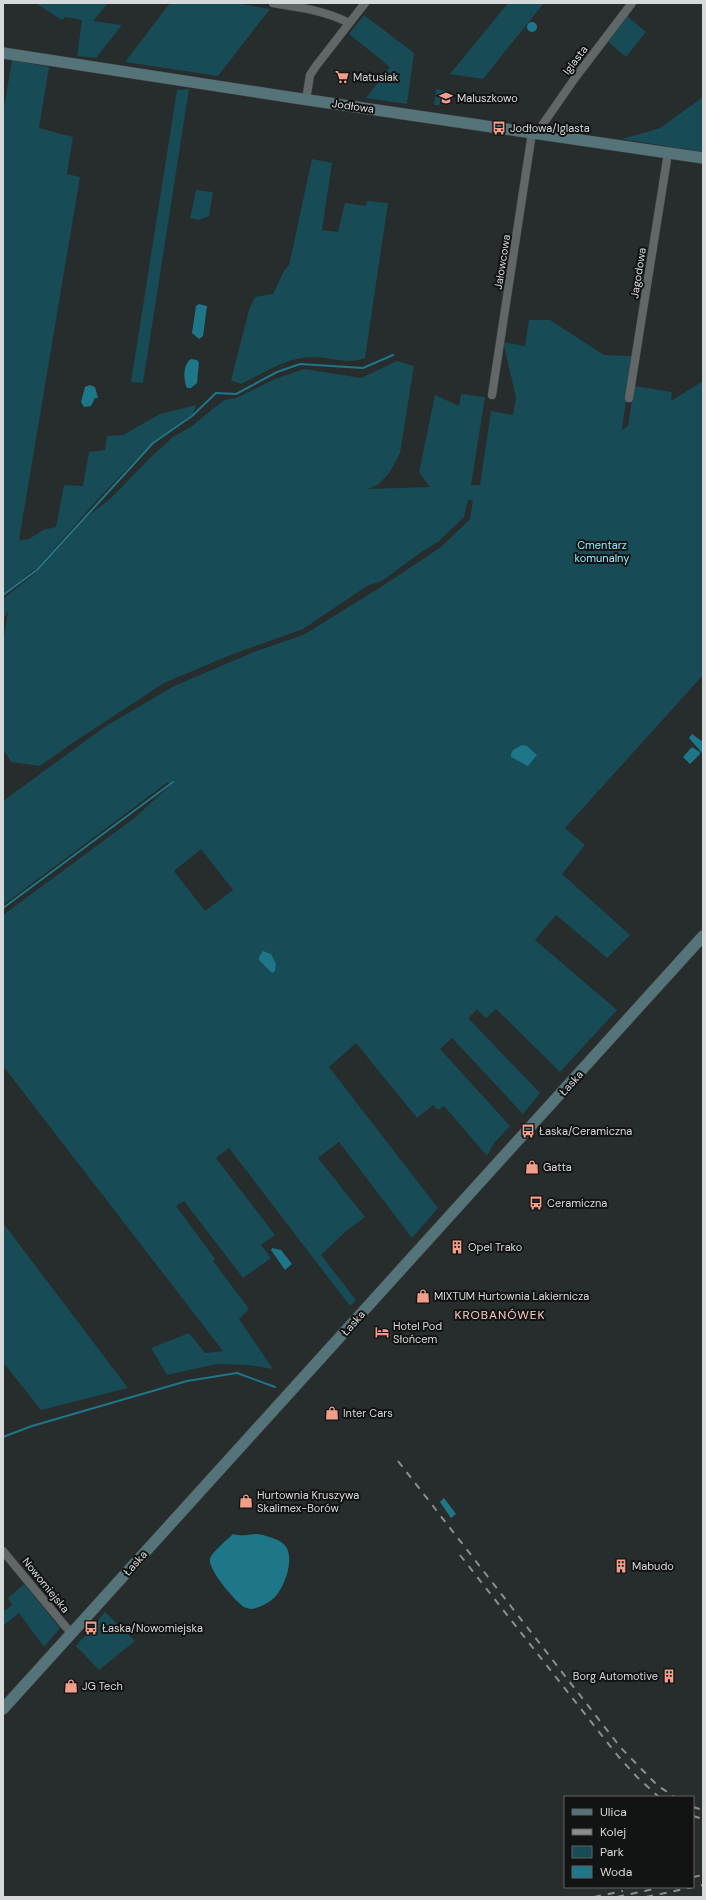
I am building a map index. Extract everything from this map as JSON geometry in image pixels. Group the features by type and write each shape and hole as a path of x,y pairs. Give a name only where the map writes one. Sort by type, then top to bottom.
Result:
{"main road":[{"name":"Jodłowa","path":"3,53 306,100 703,158"},
{"name":"Łaska","path":"3,1709 703,936"}],"street":[{"path":"273,3 299,7 340,18 349,23"},
{"path":"306,100 310,75 313,70 365,3"},
{"name":"Iglasta","path":"536,133 575,78 632,3"},
{"name":"Jałowcowa","path":"492,395 536,133"},
{"name":"Jagodowa","path":"629,398 668,153"},
{"name":"Nowomiejska","path":"3,1551 65,1626 72,1632"}],"green space":[{"path":"35,3 108,3 93,21 122,25 96,58 77,56 82,20 65,17 62,20"},
{"path":"170,3 235,3 270,9 218,76 125,62"},
{"path":"508,3 544,3 483,79 450,74"},
{"path":"364,15 414,53 407,104 366,98 390,67 349,34"},
{"path":"626,15 646,32 626,57 607,41"},
{"path":"12,60 49,67 39,128 73,137 67,174 80,177 19,540 29,539 43,530 56,527 64,485 83,486 89,452 105,450 107,436 123,435 160,414 196,405 193,414 153,442 98,499 38,567 3,594 3,113"},
{"path":"189,89 143,383 131,382 177,90"},
{"path":"436,89 445,91 439,105 434,105"},
{"path":"703,97 703,152 622,139 660,128"},
{"path":"312,159 332,163 322,230 338,232 345,203 366,206 367,201 388,203 365,358 352,361 319,357 303,358 276,366 241,384 231,380 249,310 255,297 273,294 284,271 289,265"},
{"path":"196,190 213,192 209,216 198,220 190,218"},
{"name":"Cmentarz komunalny","path":"529,320 550,320 604,355 632,356 622,430 628,426 634,386 672,392 671,401 703,381 703,675 565,828 585,845 562,874 630,935 607,958 556,915 535,940 617,1010 560,1072 496,1009 486,1018 477,1009 468,1018 540,1093 523,1114 452,1038 440,1049 510,1126 494,1143 487,1156 444,1106 438,1110 433,1105 417,1118 356,1043 329,1067 438,1208 412,1238 339,1142 318,1158 365,1217 344,1233 321,1255 356,1300 350,1306 229,1148 216,1158 275,1235 261,1245 271,1258 243,1278 184,1201 176,1206 215,1259 213,1261 249,1309 239,1319 273,1369 248,1365 217,1364 167,1375 151,1348 189,1333 205,1353 223,1351 3,1066 3,915 133,819 171,785 168,782 3,905 3,801 103,728 174,686 254,652 305,634 384,585 441,547 470,519 473,500 468,500 464,517 438,542 420,553 382,581 367,586 303,629 233,654 164,683 40,766 11,762 3,749 3,642 8,611 3,620 3,599 37,572 89,515 110,499 173,437 192,426 224,400 236,398 275,379 304,369 361,378 397,361 414,366 400,453 390,472 379,484 368,489 430,487 419,472 435,395 459,406 461,394 485,397 471,485 480,485 491,411 513,415 516,397 503,342 525,346","holes":["201,849 233,890 205,911 174,871"]},
{"path":"3,1223 128,1388 41,1410 3,1362"},
{"path":"24,1584 60,1628 44,1647 19,1613 3,1626 3,1612 12,1605 8,1598"},
{"path":"105,1612 135,1641 99,1670 76,1646"}],"water":[{"path":"530,22 534,22 536,23 536,31 530,32 527,29 527,25"},
{"path":"199,304 207,306 203,336 199,339 192,333 196,306"},
{"path":"191,359 197,360 199,363 197,383 191,388 187,388 184,372 186,364"},
{"path":"90,385 95,387 98,398 95,398 91,406 84,407 81,402 85,387"},
{"path":"692,734 703,742 703,754 689,738"},
{"path":"522,745 527,746 537,755 528,766 511,757 513,750"},
{"path":"692,747 700,752 700,754 690,764 683,757"},
{"path":"263,951 271,954 276,964 275,971 272,973 259,960 259,957"},
{"path":"272,1248 281,1250 292,1264 285,1270 271,1250"},
{"path":"444,1498 456,1514 451,1518 440,1502"},
{"path":"233,1534 257,1534 273,1538 281,1542 289,1553 288,1570 283,1586 270,1601 253,1609 244,1607 235,1599 223,1585 213,1570 211,1564 210,1559 213,1553"}],"waterway":[{"path":"3,595 37,570 153,443 192,416 216,393 236,394 277,372 300,364 363,368 393,355"},
{"path":"3,908 173,782"},
{"path":"3,1437 32,1426 187,1381 237,1373 275,1387"}],"railway":[{"path":"398,1461 621,1748 658,1786 673,1796"},
{"path":"460,1555 618,1756 637,1777 658,1796"},
{"path":"694,1807 703,1810"},
{"path":"694,1816 703,1819"},
{"path":"694,1877 703,1875"},
{"path":"694,1887 703,1885"},
{"path":"646,1897 689,1888"},
{"path":"617,1897 654,1889"},
{"path":"594,1897 623,1891"}],"place":[{"name":"Matusiak","path":"342,77"},
{"name":"Maluszkowo","path":"446,98"},
{"name":"Jodłowa/Iglasta","path":"499,128"},
{"name":"Łaska/Ceramiczna","path":"528,1131"},
{"name":"Gatta","path":"532,1167"},
{"name":"Ceramiczna","path":"536,1203"},
{"name":"Opel Trako","path":"457,1247"},
{"name":"MIXTUM Hurtownia Lakiernicza","path":"423,1296"},
{"name":"Hotel Pod Słońcem","path":"382,1332"},
{"name":"Inter Cars","path":"332,1413"},
{"name":"Hurtownia Kruszywa Skalimex-Borów","path":"246,1501"},
{"name":"Mabudo","path":"621,1566"},
{"name":"Łaska/Nowomiejska","path":"91,1628"},
{"name":"Borg Automotive","path":"669,1676"},
{"name":"JG Tech","path":"71,1686"}],"district":[{"name":"KROBANÓWEK","path":"500,1315"}]}
